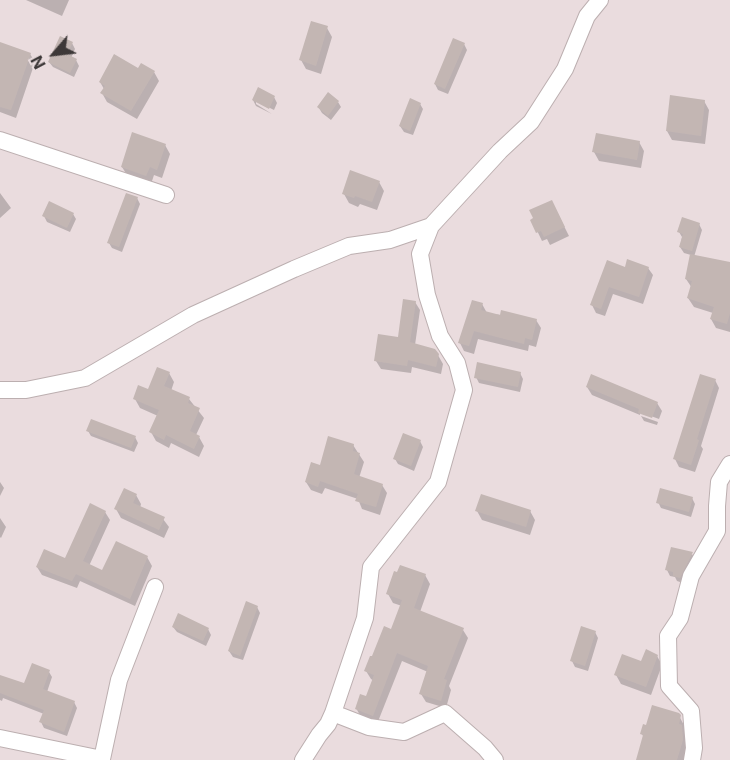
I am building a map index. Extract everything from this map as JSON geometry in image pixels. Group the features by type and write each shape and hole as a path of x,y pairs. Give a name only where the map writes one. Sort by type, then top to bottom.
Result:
{"street":[{"path":"303,760 333,713 365,618 370,567 438,482 464,390 457,363 440,336 428,295 420,254 431,226 500,151 531,122 565,69 587,16 600,0"},
{"path":"0,140 166,195"},
{"path":"0,390 26,390 85,378 193,315 294,269 349,246 390,240 431,226"},
{"path":"692,760 694,748 691,711 669,686 668,636 680,618 691,576 724,530 717,506 719,482 730,464"},
{"path":"0,738 102,759 119,680 155,587"},
{"path":"333,713 369,728 404,732 445,713 485,748 495,760"}],"building":[{"path":"311,21 328,26 316,66 299,60"},
{"path":"60,36 73,42 67,54 77,59 70,73 48,62"},
{"path":"453,38 465,43 445,89 434,84"},
{"path":"0,42 31,53 11,110 0,107"},
{"path":"114,54 138,68 141,63 155,71 131,111 100,93 105,86 99,82"},
{"path":"258,87 275,96 269,109 252,100"},
{"path":"328,92 339,101 328,116 317,107"},
{"path":"670,95 705,100 701,136 666,131"},
{"path":"410,98 421,103 410,131 399,126"},
{"path":"132,132 166,144 157,170 150,167 146,176 121,167"},
{"path":"596,133 640,141 637,160 592,152"},
{"path":"350,170 380,181 372,202 342,194"},
{"path":"126,193 138,197 119,247 107,243"},
{"path":"552,200 565,227 544,237 541,231 536,233 530,220 533,218 529,210"},
{"path":"49,201 74,213 67,228 42,216"},
{"path":"682,217 700,223 692,251 679,247 683,234 677,232"},
{"path":"690,254 730,262 730,313 727,324 710,319 714,307 687,298 692,281 685,279"},
{"path":"627,259 649,267 639,297 609,287 601,309 590,305 607,260 625,267"},
{"path":"403,299 416,301 410,342 435,349 439,354 436,367 408,360 407,366 374,361 378,334 398,337"},
{"path":"472,300 483,303 481,310 500,315 501,310 537,319 532,340 525,338 524,344 474,331 469,346 458,343"},
{"path":"477,362 521,372 518,387 474,378"},
{"path":"157,367 170,372 164,386 190,397 188,403 200,408 190,431 200,436 194,449 166,435 164,440 149,432 159,410 133,399 138,385 148,389"},
{"path":"591,374 658,402 652,418 638,413 639,409 586,387"},
{"path":"700,374 716,379 691,465 673,459"},
{"path":"91,419 136,436 131,448 86,431"},
{"path":"403,433 421,440 411,466 393,459"},
{"path":"328,436 354,444 353,451 360,453 354,474 383,484 376,507 355,501 358,494 320,481 318,487 305,482 311,462 320,465"},
{"path":"124,488 137,494 133,503 165,517 159,530 114,509"},
{"path":"660,488 693,497 689,512 656,503"},
{"path":"481,494 531,510 526,527 475,511"},
{"path":"90,503 106,511 83,561 102,570 116,541 148,556 130,599 76,574 72,581 36,567 44,549 65,558"},
{"path":"671,547 693,552 680,578 673,576 673,572 665,570"},
{"path":"400,565 426,574 414,608 464,628 444,679 447,680 441,701 419,694 428,666 397,653 373,716 355,709 360,694 366,696 374,675 364,671 370,656 372,656 384,626 391,629 402,600 386,594 394,571 397,572"},
{"path":"246,601 258,606 240,656 228,651"},
{"path":"178,613 209,628 203,641 172,627"},
{"path":"581,626 596,631 585,666 570,661"},
{"path":"646,649 658,655 646,687 614,675 622,654 641,661"},
{"path":"32,663 50,670 43,689 75,701 64,732 39,722 44,710 0,693 0,675 24,683"},
{"path":"652,705 681,715 679,724 682,725 683,740 677,760 636,760 643,735 640,734 643,724 646,725"}]}
